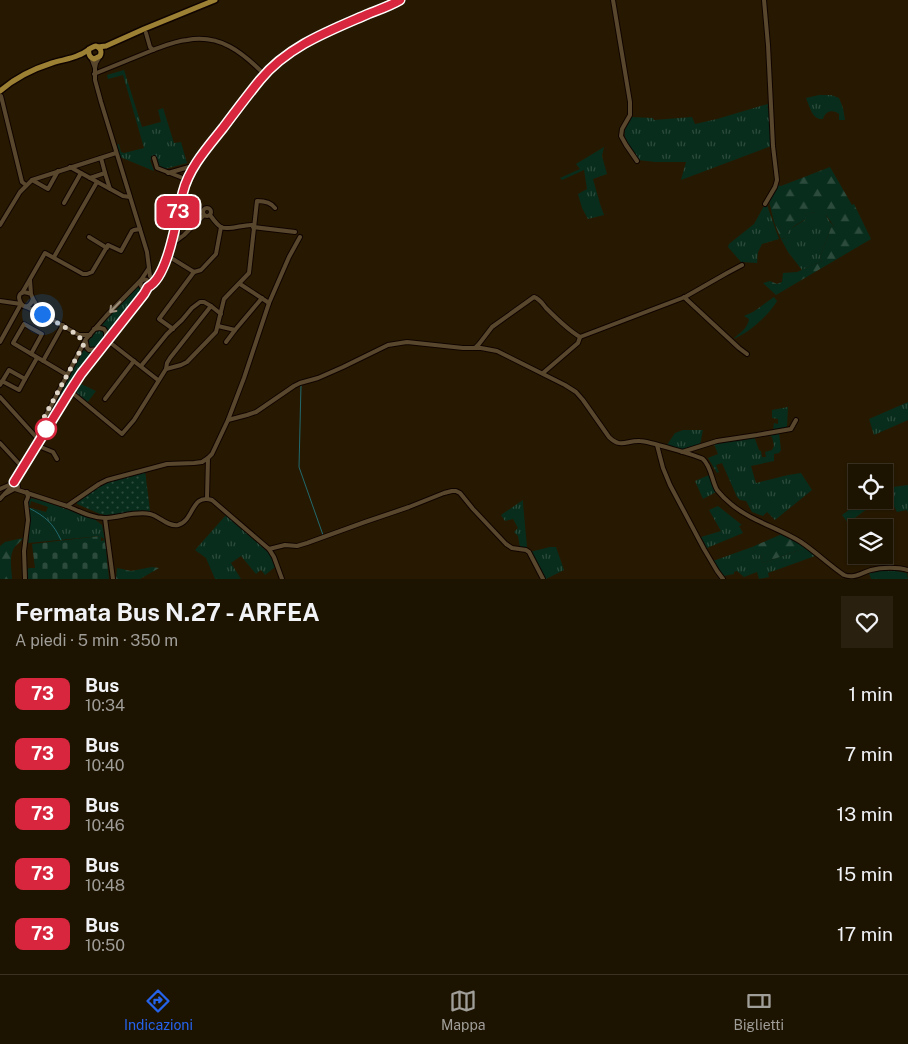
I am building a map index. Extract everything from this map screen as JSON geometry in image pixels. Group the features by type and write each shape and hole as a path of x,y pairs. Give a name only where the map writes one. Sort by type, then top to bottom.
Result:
{"main road":[{"path":"1,94 10,82 28,72 50,63 78,56 93,47 114,43 215,0"},
{"path":"78,56 94,59 114,43"},
{"path":"98,47 101,51 100,56"},
{"path":"89,49 88,54 91,57"}],"street":[{"path":"150,267 140,284 144,288 151,286 155,282 168,256 184,190 191,172 204,152 264,74 282,58 313,39 400,0"},
{"path":"613,0 630,102 630,115 622,129 622,136 637,161"},
{"path":"764,0 773,146 777,180 765,204"},
{"path":"146,33 150,48 153,50"},
{"path":"94,74 174,42 200,39 222,43 242,53 264,74"},
{"path":"100,56 96,63 94,74 147,252 150,276 152,278"},
{"path":"91,57 95,68"},
{"path":"1,94 22,182 26,185"},
{"path":"0,225 20,192 32,180 116,153"},
{"path":"101,158 110,189"},
{"path":"154,158 157,168 188,180"},
{"path":"70,167 123,196 130,197"},
{"path":"168,172 189,167"},
{"path":"32,180 48,189 58,171"},
{"path":"64,203 81,173"},
{"path":"90,178 105,173"},
{"path":"54,258 97,182"},
{"path":"166,369 187,362 216,332 224,299 249,273 257,201 272,204 275,208"},
{"path":"170,251 177,239 186,233 204,214 204,209 211,210 210,215"},
{"path":"204,214 210,215 221,227 247,225 295,232"},
{"path":"173,329 159,319 194,272 201,270 216,254 221,227"},
{"path":"22,305 19,299 20,295 45,253 83,274 87,274 92,272 109,245 121,252 132,231 140,229"},
{"path":"175,233 186,233"},
{"path":"175,233 175,238 177,239"},
{"path":"67,506 107,480 167,464 202,462 212,454 228,420 244,378 268,303 300,237"},
{"path":"89,238 106,248"},
{"path":"168,256 194,272"},
{"path":"580,337 684,297 742,265"},
{"path":"36,445 42,421 90,334 144,280 155,277 161,272"},
{"path":"30,279 30,294 42,314"},
{"path":"144,280 150,283 144,294 107,338 70,391 36,445 14,485 3,496 0,489 14,485 27,492 97,517 106,518 148,513 171,524 178,525 190,514 196,503 201,499 207,498 212,500 269,549 282,579"},
{"path":"240,284 268,303"},
{"path":"10,302 27,292 30,294"},
{"path":"476,347 492,327 534,297 539,299 554,316 580,337"},
{"path":"684,297 747,354"},
{"path":"226,342 262,298"},
{"path":"22,305 32,303 33,299"},
{"path":"0,300 22,305 42,314 78,335 85,342 88,350 102,347"},
{"path":"141,366 167,334 196,304 204,302 221,314"},
{"path":"0,342 22,305"},
{"path":"70,391 122,434 134,420 166,369 170,358 211,306"},
{"path":"31,354 42,334 24,324 13,343 37,358 67,375"},
{"path":"43,361 63,326"},
{"path":"218,326 234,330"},
{"path":"94,329 104,329 107,338 158,380"},
{"path":"78,335 90,334"},
{"path":"543,373 578,343 580,337"},
{"path":"228,420 256,412 294,386 344,367 388,345 407,342 463,348 476,347 497,351 566,384 583,400 613,442 623,444 640,441 703,459 718,491 731,504 744,513 800,542 844,575 852,577 881,568 903,568 908,570"},
{"path":"25,379 9,370 1,383 18,390 25,379 37,358"},
{"path":"105,399 134,361"},
{"path":"0,397 37,438"},
{"path":"682,452 717,441 791,429 796,420"},
{"path":"26,425 35,427 42,421"},
{"path":"31,431 44,432"},
{"path":"0,443 23,468"},
{"path":"36,445 53,452 57,459"},
{"path":"657,445 670,485 717,571 724,579"},
{"path":"207,498 208,458"},
{"path":"269,549 307,543 444,493 456,491 460,493 506,544 512,548 529,552 542,579"},
{"path":"26,579 24,551 28,520 27,492"},
{"path":"106,518 113,579"}],"green space":[{"path":"124,70 142,127 161,122 158,110 163,108 174,143 181,142 187,163 165,169 159,167 155,156 150,160 154,171 120,157 116,145 119,144 121,152 124,153 144,148 123,75 108,79 107,75"},
{"path":"831,95 839,98 845,120 839,120 839,114 834,112 827,113 823,119 816,117 810,109 806,98"},
{"path":"771,103 771,106 767,107 770,111 771,146 681,180 686,162 638,160 628,145 624,133 630,117 653,118 654,120 692,117 695,124"},
{"path":"604,147 602,156 607,174 593,179 604,215 588,219 578,194 587,189 584,170 562,180 560,178 580,169 576,164"},
{"path":"830,167 852,205 854,204 871,239 776,295 763,283 770,281 777,284 782,282 783,273 797,272 822,261 820,257 831,228 834,226 826,215 811,213 807,214 805,216 806,219 789,231 787,237 781,239 774,222 769,201 777,185 781,186"},
{"path":"767,205 779,239 762,244 758,252 757,263 741,262 728,247 729,244 754,224 764,206"},
{"path":"818,212 822,215 825,214 834,226 831,228 820,257 822,261 802,270 781,239 785,238 790,229 805,220 805,216 808,213"},
{"path":"139,284 141,288 145,289 107,336 105,328 98,326"},
{"path":"774,297 777,301 764,318 745,333 733,339 747,325 749,319 744,316"},
{"path":"102,329 103,336 101,342 89,348 91,336 96,331"},
{"path":"82,350 87,352 95,351 70,383 43,428 40,429"},
{"path":"81,384 96,391 87,403 75,394"},
{"path":"908,402 908,420 874,435 869,419"},
{"path":"788,407 787,428 773,431 774,423 778,424 778,419 772,418 772,410"},
{"path":"683,430 703,430 700,445 682,450 667,445 675,433"},
{"path":"779,433 781,450 779,453 774,454 774,461 751,466 756,483 801,473 812,490 775,520 767,512 763,516 752,512 746,501 740,500 737,497 722,463 716,465 719,472 717,473 708,458 718,454 714,444 754,437 762,457 766,457 765,452 772,450 774,446 772,437 768,435"},
{"path":"145,470 150,511 106,515 77,504 77,501 106,482"},
{"path":"709,475 716,492 703,499 695,481"},
{"path":"908,485 908,513 907,510 897,512 893,504 893,487"},
{"path":"30,498 93,518 102,525 105,540 100,536 28,543 29,509 46,512 48,507 31,501 30,506 28,505"},
{"path":"523,500 527,547 520,547 518,536 514,532 518,528 513,519 505,521 501,515"},
{"path":"718,506 742,525 739,526 743,533 707,548 701,537 721,531 709,510"},
{"path":"850,509 867,509 853,519 848,519 848,523 842,515"},
{"path":"226,515 270,554 275,567 265,575 261,570 256,574 241,556 231,563 241,579 215,579 206,558 195,550"},
{"path":"782,534 800,543 805,548 763,563 760,555 757,556 752,547"},
{"path":"101,536 101,541 105,540 109,579 28,579 27,570 35,568 32,544"},
{"path":"23,538 12,553 12,579 0,579 0,546 5,542"},
{"path":"556,547 564,570 544,579 530,552"},
{"path":"752,547 757,555 760,555 763,563 805,548 815,556 768,573 769,577 759,579 757,572 744,577 737,571 734,574 724,576 713,561"},
{"path":"152,567 159,568 140,579 116,579 117,568 131,571"},
{"path":"877,571 907,573 908,579 871,579 869,573"}],"waterway":[{"path":"301,385 299,467 323,535"},
{"path":"29,508 48,521 61,540"}],"bus line":[{"name":"73","path":"14,482 81,374 148,287 155,282 170,251 184,190 191,172 204,152 267,71 282,58 320,35 400,0"}],"route":[{"path":"42,314 78,335 84,344 42,421 38,432 44,432 46,429"}]}
